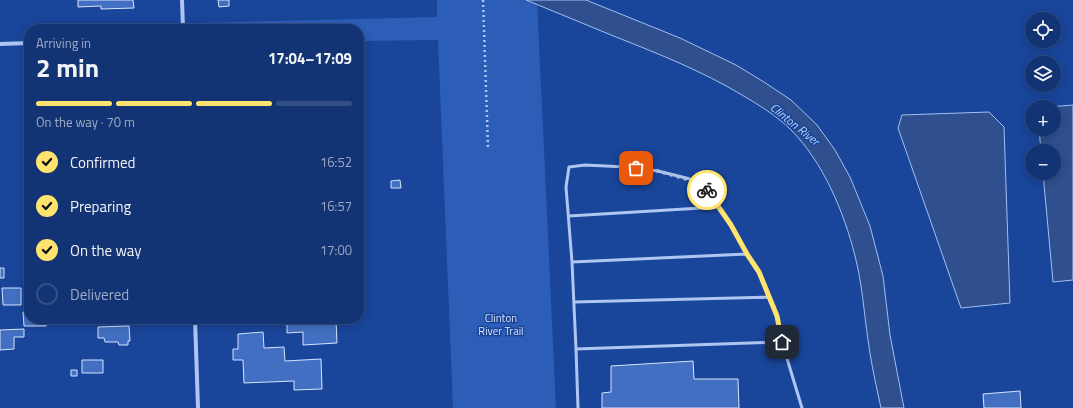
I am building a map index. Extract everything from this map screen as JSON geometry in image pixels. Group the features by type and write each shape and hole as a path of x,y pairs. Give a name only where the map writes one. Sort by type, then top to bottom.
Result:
{"street":[{"path":"182,0 183,24"},
{"path":"0,44 24,43"},
{"path":"195,324 198,408"}],"lane":[{"path":"578,408 572,262 566,187 569,167 586,165 651,170 690,180 707,191 731,225 759,272 777,316 782,342 802,408"},
{"path":"569,216 718,207"},
{"path":"572,262 747,254"},
{"path":"574,302 769,297"},
{"path":"576,349 782,342"}],"path":[{"path":"483,0 488,147"}],"green space":[{"name":"Clinton River Trail","path":"437,0 537,0 556,408 453,408 438,40 364,41 364,24 199,24 437,17"}],"water":[{"name":"Clinton River","path":"526,0 586,0 680,38 736,65 764,82 791,100 817,125 835,150 850,177 870,226 883,276 890,335 904,408 881,408 871,357 855,256 845,222 831,188 822,172 813,157 791,130 780,120 761,107 711,78 664,56"},
{"path":"1073,105 1073,280 1053,282 1044,180 1061,180 1061,144 1040,144 1040,136 1061,136 1061,106"},
{"path":"989,112 1004,127 1010,303 961,308 898,128 902,115"}],"building":[{"path":"78,0 133,0 134,8 101,9 101,6 78,7"},
{"path":"218,0 229,0 229,6 219,7"},
{"path":"400,180 401,188 391,188 391,181"},
{"path":"0,268 4,268 4,278 0,278"},
{"path":"2,288 21,288 21,305 3,305"},
{"path":"23,312 24,324 46,324 46,326 24,326"},
{"path":"287,324 336,324 337,343 303,345 303,332 287,333"},
{"path":"129,326 130,341 128,341 128,345 119,345 118,342 105,342 104,338 98,338 98,327"},
{"path":"24,329 24,337 14,337 14,349 0,350 0,330"},
{"path":"263,332 264,348 284,347 285,361 321,359 322,389 294,390 294,381 244,383 243,360 233,360 233,349 238,349 238,334"},
{"path":"82,360 103,360 103,373 82,373"},
{"path":"693,361 694,379 738,379 739,408 602,408 602,393 611,392 611,366"},
{"path":"71,370 77,370 77,376 71,376"},
{"path":"1020,391 1021,408 984,408 983,394"}],"way so far":[{"path":"636,168 658,171 690,180 707,190"}],"route":[{"path":"707,190 731,225 759,272 777,316 782,342"}]}
